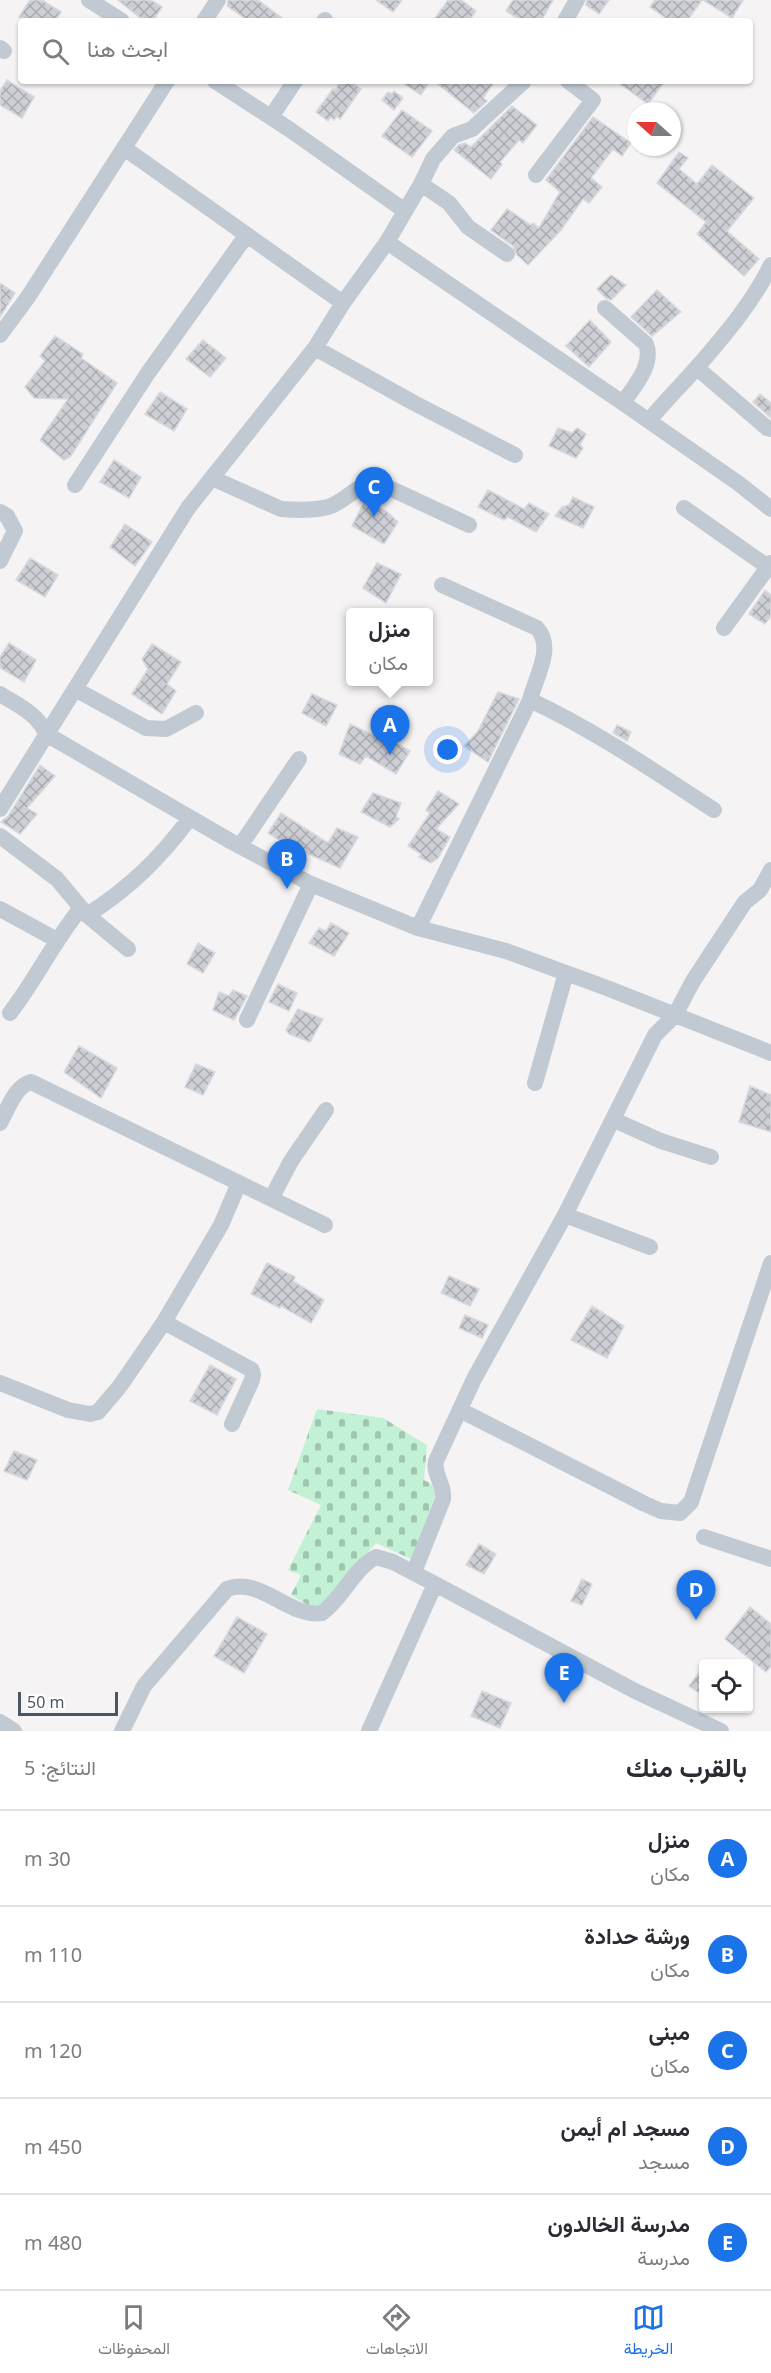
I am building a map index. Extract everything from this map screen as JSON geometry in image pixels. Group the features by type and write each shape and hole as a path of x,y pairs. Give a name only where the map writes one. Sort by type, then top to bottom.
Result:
{"street":[{"path":"89,0 117,18"},
{"path":"206,18 218,0"},
{"path":"567,18 577,0"},
{"path":"0,335 28,297 165,84"},
{"path":"219,84 271,117 405,211"},
{"path":"271,117 293,84"},
{"path":"0,809 188,508 315,348 343,303 387,242 433,159 453,136 472,129 521,84"},
{"path":"536,175 593,100 572,84"},
{"path":"124,148 343,303"},
{"path":"421,184 449,203 468,227 507,254"},
{"path":"75,485 148,373 246,236"},
{"path":"387,242 649,421 771,509"},
{"path":"649,421 662,403 697,368 754,297 771,265"},
{"path":"605,308 646,344 648,349 647,364 623,403"},
{"path":"315,348 515,455"},
{"path":"697,368 771,429"},
{"path":"212,478 281,509 292,510 329,507 357,488 372,483 383,485 469,525"},
{"path":"684,508 770,565 724,628"},
{"path":"0,512 7,516 15,531 0,561"},
{"path":"418,928 530,700 546,647 541,632 537,628 442,585"},
{"path":"75,689 146,728 166,729 196,713"},
{"path":"0,694 33,715 42,724 46,734 190,818 311,884 418,928 506,951 771,1053"},
{"path":"530,700 555,712 640,762 714,810"},
{"path":"240,846 298,759"},
{"path":"10,1013 30,987 57,940 84,911 118,893 147,869 165,851 190,818"},
{"path":"0,837 57,879 84,911 129,949"},
{"path":"414,1572 442,1499 444,1488 435,1472 436,1461 474,1379 565,1215 655,1035 675,1015 693,981 745,902 765,892 771,870"},
{"path":"247,1020 311,884"},
{"path":"0,909 57,940"},
{"path":"535,1083 566,973"},
{"path":"0,1123 18,1090 25,1083 31,1082 325,1225"},
{"path":"271,1199 291,1161 326,1110"},
{"path":"614,1120 661,1141 711,1157"},
{"path":"0,1383 68,1410 90,1414 98,1412 120,1386 164,1322 221,1225 239,1183"},
{"path":"565,1215 650,1247"},
{"path":"460,1410 645,1504 661,1511 680,1513 691,1502 771,1263"},
{"path":"164,1322 243,1363 253,1371 252,1380 232,1424"},
{"path":"704,1537 771,1559"},
{"path":"122,1731 144,1686 227,1589 242,1586 314,1614 322,1613 328,1609 359,1571 376,1557 414,1572 635,1690 721,1731"},
{"path":"369,1731 435,1584"},
{"path":"0,1722 14,1731"}],"green space":[{"path":"317,1409 383,1418 427,1445 424,1480 438,1488 411,1559 376,1543 317,1610 291,1595 301,1575 288,1570 321,1505 288,1490"}],"building":[{"path":"30,0 42,0 61,12 57,18 19,17"},
{"path":"118,0 151,0 162,7 155,18 140,18"},
{"path":"228,0 258,0 282,18 245,18 227,6"},
{"path":"376,0 402,0 393,12"},
{"path":"448,0 461,0 476,11 471,18 435,18"},
{"path":"513,0 553,0 543,18 517,18 506,11"},
{"path":"587,0 609,0 599,14 586,5"},
{"path":"655,0 702,0 689,18 666,18 650,7"},
{"path":"703,0 743,0 732,18"},
{"path":"7,80 34,97 22,118 0,105 0,91"},
{"path":"339,84 354,84 361,89 340,119 337,116 334,120 331,117 328,121 316,112 333,89 335,90"},
{"path":"404,84 428,84 421,95"},
{"path":"438,84 493,84 483,98 487,101 474,113"},
{"path":"620,84 663,84 649,102 645,102"},
{"path":"394,91 403,98 394,110 382,100 388,92 392,94"},
{"path":"512,106 537,125 523,143 519,140 500,162 502,164 491,179 454,150 465,143 471,147"},
{"path":"402,110 432,131 412,157 382,136"},
{"path":"593,117 627,140 627,149 622,156 613,149 591,178 602,187 589,203 583,199 561,230 528,265 517,255 513,246 491,230 507,209 539,228 560,192 546,180"},
{"path":"681,153 688,158 679,169 697,184 712,165 754,198 727,231 759,259 744,276 697,234 706,222 657,183 676,156 681,156"},
{"path":"611,275 626,285 611,300 597,289"},
{"path":"0,283 15,293 0,317"},
{"path":"657,290 681,312 652,336 631,317"},
{"path":"590,320 611,342 589,367 566,346"},
{"path":"55,336 83,354 81,358 117,383 70,457 64,460 40,440 68,399 34,398 25,387 45,361 40,356"},
{"path":"203,340 226,358 210,377 186,359"},
{"path":"160,392 187,409 174,431 145,414"},
{"path":"760,394 771,403 771,418 753,402"},
{"path":"558,428 572,433 577,428 586,434 580,445 583,448 576,458 549,446"},
{"path":"114,460 141,477 129,498 100,482"},
{"path":"488,490 524,509 529,503 549,514 536,532 508,517 504,520 478,507"},
{"path":"573,497 594,507 583,528 555,516 562,507 569,505"},
{"path":"365,500 386,511 398,522 384,544 352,526"},
{"path":"125,524 152,542 135,566 110,547"},
{"path":"30,558 58,575 45,597 16,580"},
{"path":"377,563 401,574 386,603 363,588"},
{"path":"765,590 771,595 771,616 765,624 749,614"},
{"path":"9,643 36,660 24,682 0,668 0,657"},
{"path":"152,644 181,662 167,684 176,691 162,714 132,694 148,669 142,659"},
{"path":"498,692 519,699 488,762 464,746 478,731"},
{"path":"312,694 337,705 326,726 302,713"},
{"path":"350,724 381,739 383,735 410,751 396,774 366,756 360,764 339,754"},
{"path":"617,725 631,732 627,741 613,733"},
{"path":"40,765 55,776 27,808 37,814 20,834 1,822 9,815"},
{"path":"438,791 459,804 436,829 450,837 438,858 431,863 419,857 421,854 408,846 430,813 426,810"},
{"path":"373,793 401,803 396,817 399,819 390,827 361,812"},
{"path":"281,813 328,843 337,828 358,837 340,868 304,852 302,854 268,833"},
{"path":"331,923 349,933 334,956 309,943 319,928 326,931"},
{"path":"198,943 215,953 203,973 187,964"},
{"path":"278,984 297,993 289,1011 269,1002"},
{"path":"233,990 247,996 234,1020 213,1010 219,992 229,996"},
{"path":"298,1009 323,1019 310,1042 289,1034 286,1030"},
{"path":"79,1046 117,1068 101,1098 64,1072"},
{"path":"196,1064 215,1072 203,1095 185,1087"},
{"path":"750,1086 771,1095 771,1132 739,1122"},
{"path":"267,1263 295,1277 293,1281 324,1300 311,1323 281,1306 280,1308 251,1294"},
{"path":"449,1276 479,1289 470,1306 441,1293"},
{"path":"592,1306 624,1326 607,1358 571,1340"},
{"path":"465,1315 488,1325 482,1338 459,1328"},
{"path":"210,1365 236,1379 217,1415 190,1401"},
{"path":"14,1451 37,1460 27,1480 4,1471"},
{"path":"479,1544 496,1554 484,1574 466,1565"},
{"path":"582,1579 592,1584 582,1605 571,1601"},
{"path":"750,1607 771,1624 771,1666 766,1672 753,1659 750,1659 725,1639"},
{"path":"237,1617 267,1634 244,1673 214,1656"},
{"path":"699,1673 699,1693 689,1686"},
{"path":"482,1691 511,1703 500,1728 471,1716"}],"place":[{"name":"مبنى","path":"374,517"},
{"name":"منزل","path":"390,755"},
{"name":"ورشة حدادة","path":"287,889"},
{"name":"مسجد ام أيمن","path":"696,1620"},
{"name":"مدرسة الخالدون","path":"564,1703"}]}
